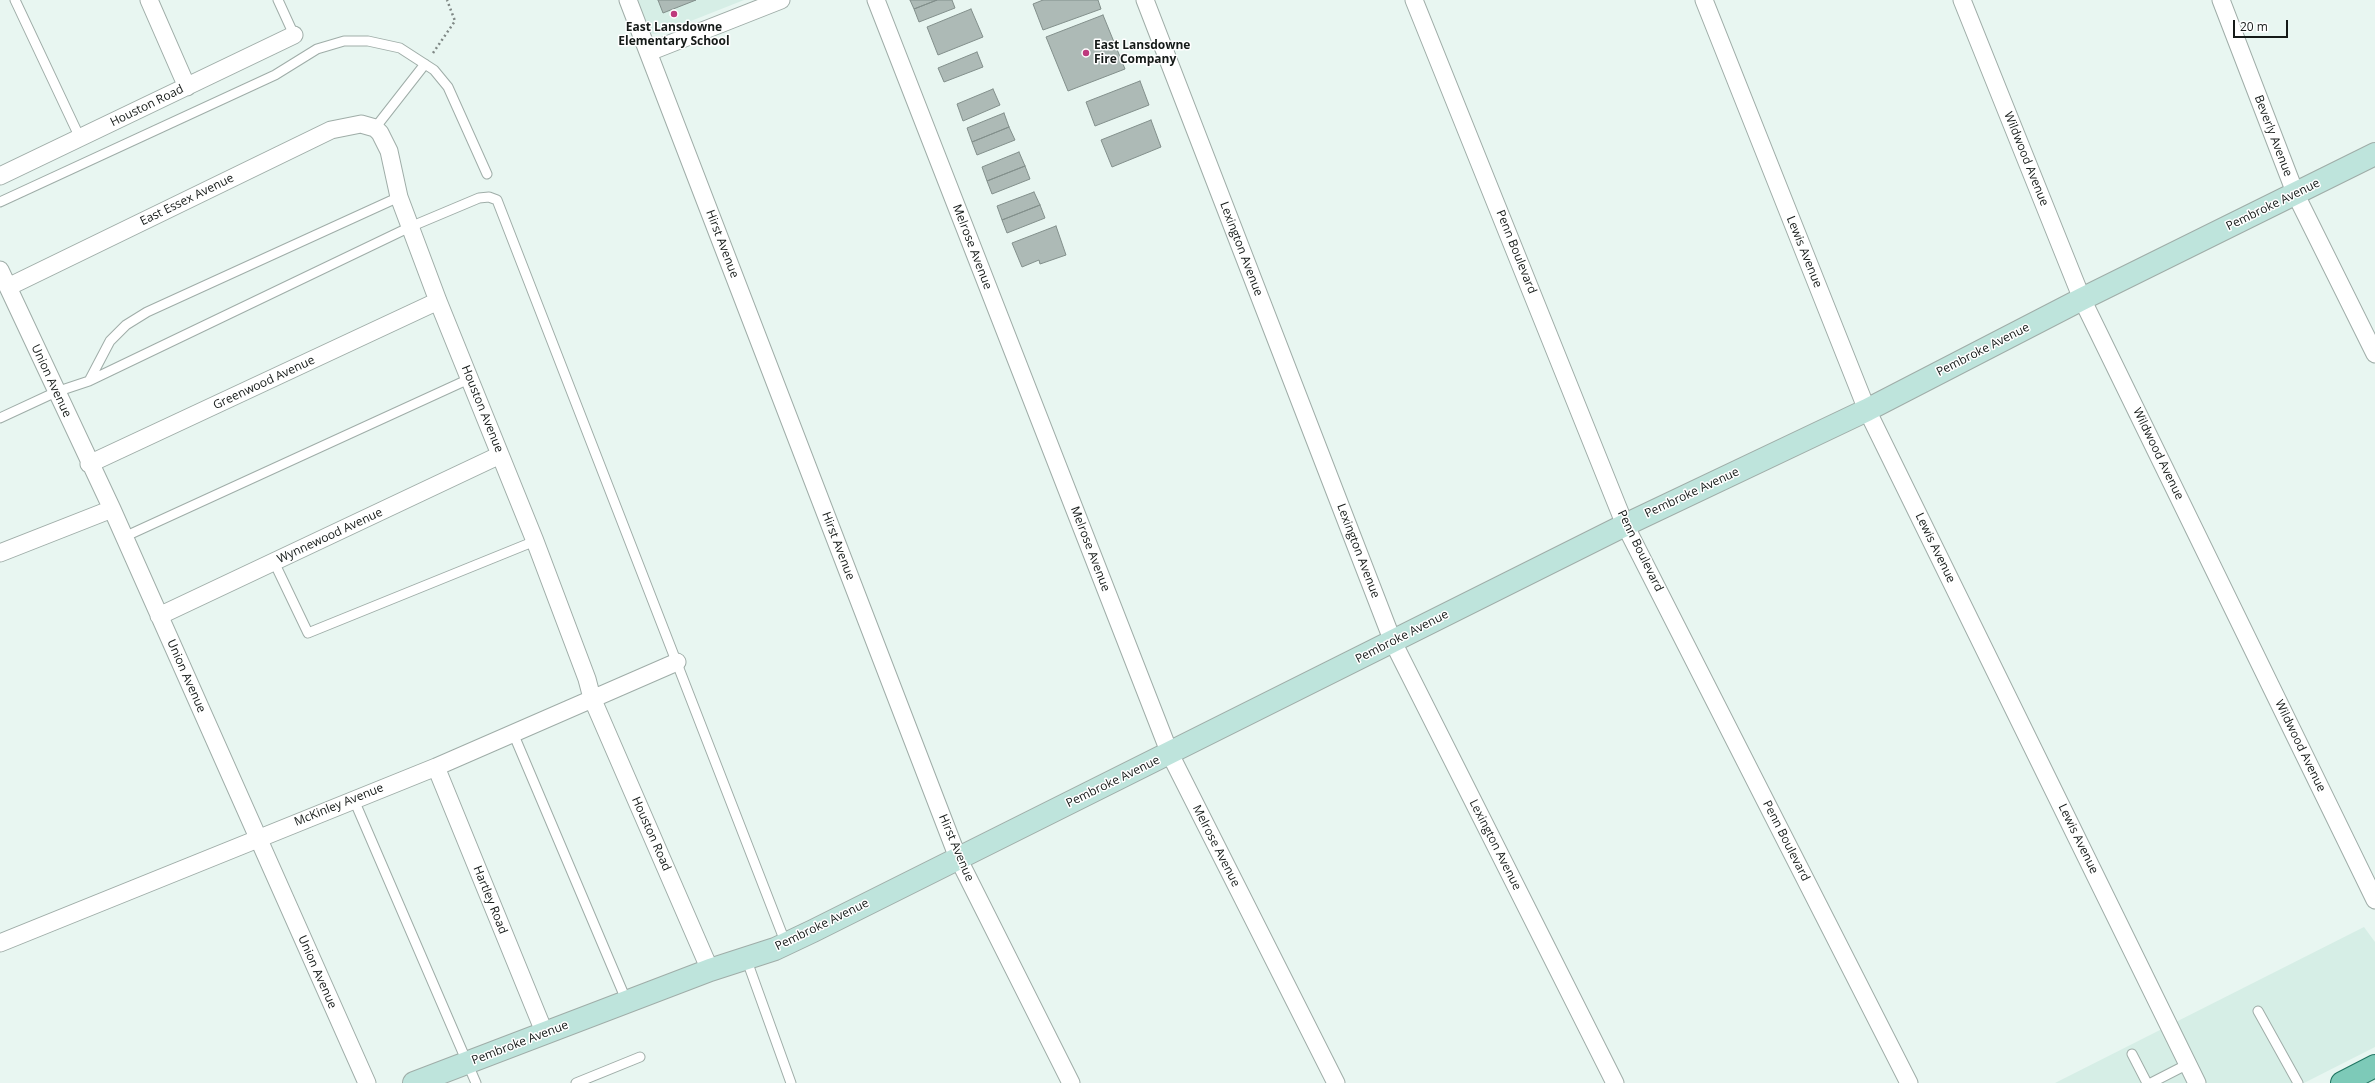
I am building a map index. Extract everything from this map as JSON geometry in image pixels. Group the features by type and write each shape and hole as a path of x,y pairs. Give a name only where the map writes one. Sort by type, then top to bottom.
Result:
{"main road":[{"path":"2342,1083 2375,1066"}],"street":[{"path":"149,0 188,87"},
{"name":"Hirst Avenue","path":"628,0 958,858 1071,1083"},
{"path":"649,52 780,0"},
{"name":"Melrose Avenue","path":"876,0 1170,754 1336,1083"},
{"name":"Lexington Avenue","path":"1145,0 1393,642 1615,1083"},
{"name":"Penn Boulevard","path":"1414,0 1625,524 1909,1083"},
{"name":"Lewis Avenue","path":"1704,0 1867,410 2197,1083"},
{"name":"Wildwood Avenue","path":"1962,0 2082,299 2375,900"},
{"name":"Beverly Avenue","path":"2221,0 2296,195 2375,354"},
{"name":"Houston Road","path":"0,176 294,35"},
{"name":"East Essex Avenue","path":"8,287 332,130 349,125 372,127"},
{"name":"Houston Avenue","path":"372,127 380,133 389,151 399,197 410,227 469,379 535,540 587,679 592,698"},
{"name":"Pembroke Avenue","path":"414,1083 710,970 786,944 1170,754 1625,524 1867,410 2082,299 2296,195 2375,154"},
{"name":"Union Avenue","path":"0,270 112,509 367,1083"},
{"name":"Greenwood Avenue","path":"90,464 438,301"},
{"name":"Wynnewood Avenue","path":"159,616 500,455"},
{"path":"0,553 112,509"},
{"name":"McKinley Avenue","path":"0,943 436,767 676,662"},
{"name":"Houston Road","path":"592,698 710,970"},
{"name":"Hartley Road","path":"436,767 545,1034"}],"lane":[{"path":"15,0 80,138"},
{"path":"278,0 294,35"},
{"path":"0,202 275,75 317,49 344,41 368,41 400,48 434,70 448,88 487,174"},
{"path":"372,127 425,64"},
{"path":"89,381 110,341 126,325 147,312 399,197"},
{"path":"0,418 56,392 89,381 410,227 479,198 489,197 497,200 786,944"},
{"path":"124,537 469,379"},
{"path":"274,562 308,633 535,540"},
{"path":"513,733 627,1002"},
{"path":"354,800 476,1083"},
{"path":"746,958 791,1083"},
{"path":"2258,1011 2298,1083"},
{"path":"2132,1054 2147,1083"},
{"path":"576,1083 640,1056"},
{"path":"2151,1083 2188,1064"}],"path":[{"path":"425,64 455,22 447,0"}],"shaded area":[{"name":"East Lansdowne Elementary School","path":"632,0 744,0 663,32 654,34 647,32"},
{"path":"2364,927 2375,942 2375,1047 2304,1083 2055,1083"}],"building":[{"path":"658,0 696,0 663,13"},
{"path":"910,0 937,0 914,9"},
{"path":"937,0 952,0 955,8 919,22 914,9"},
{"path":"1043,0 1098,0 1101,9 1043,30 1033,4"},
{"path":"971,9 983,37 938,55 927,27"},
{"name":"East Lansdowne Fire Company","path":"1103,15 1125,69 1068,91 1046,37"},
{"path":"977,52 983,67 944,82 938,68"},
{"path":"1140,81 1149,105 1095,126 1086,102"},
{"path":"993,89 1000,105 963,121 957,104"},
{"path":"1004,113 1009,127 972,142 967,128"},
{"path":"1151,120 1161,147 1112,167 1101,140"},
{"path":"1009,127 1015,140 977,155 972,142"},
{"path":"1019,152 1025,166 987,181 982,167"},
{"path":"1025,166 1030,179 992,194 987,181"},
{"path":"1034,192 1040,205 1002,220 997,206"},
{"path":"1040,205 1045,218 1007,233 1002,220"},
{"path":"1056,226 1066,255 1040,264 1039,260 1022,267 1012,243"}],"place":[{"name":"East Lansdowne Elementary School","path":"674,14"},
{"name":"East Lansdowne Fire Company","path":"1086,53"}]}
